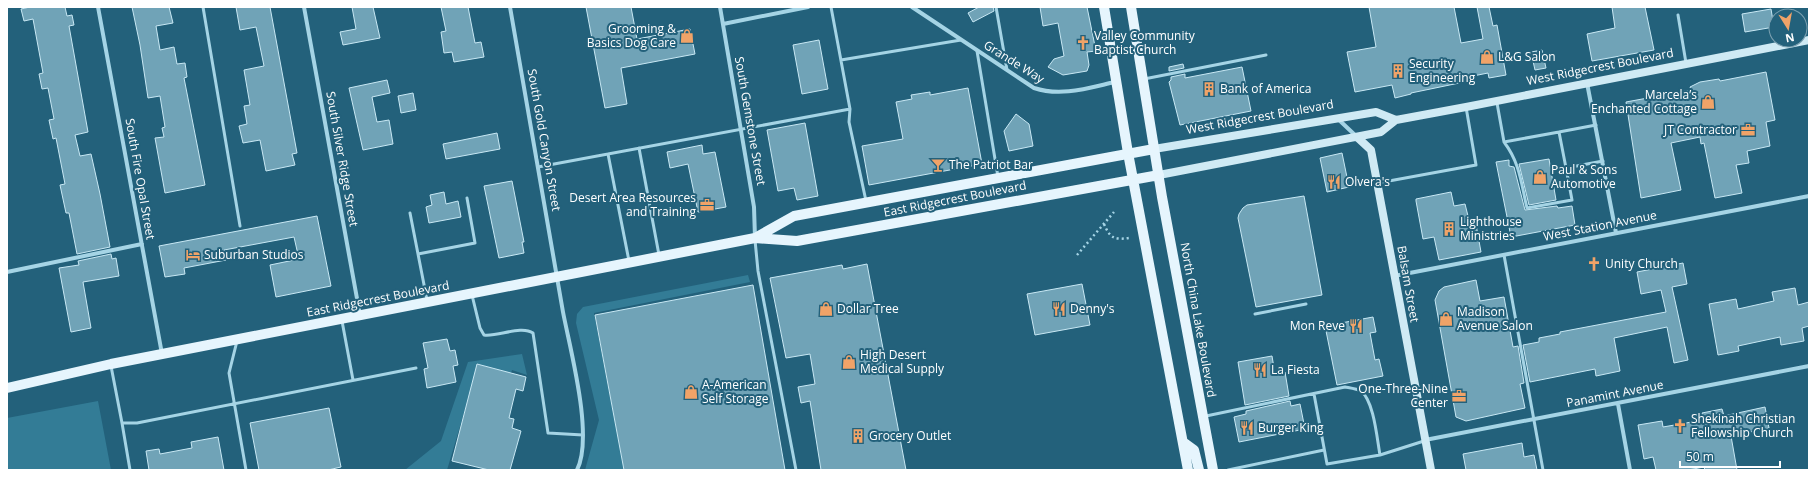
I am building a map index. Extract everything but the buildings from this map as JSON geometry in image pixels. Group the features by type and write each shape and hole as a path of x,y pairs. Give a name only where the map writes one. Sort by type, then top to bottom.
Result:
{"main road":[{"path":"1104,7 1128,153 1188,470"},
{"name":"North China Lake Boulevard","path":"1130,7 1154,149 1213,470"},
{"name":"West Ridgecrest Boulevard","path":"1159,175 1381,132 1396,120 1809,40"},
{"name":"West Ridgecrest Boulevard","path":"1128,153 1376,112 1396,120"},
{"name":"Balsam Street","path":"1357,137 1371,150 1431,470"},
{"name":"East Ridgecrest Boulevard","path":"755,238 794,216 1128,153"},
{"name":"East Ridgecrest Boulevard","path":"7,388 111,364 755,238 797,241 1159,175"},
{"path":"1183,442 1194,450 1199,470"}],"street":[{"name":"South Fire Opal Street","path":"98,7 162,354"},
{"name":"South Silver Ridge Street","path":"304,7 360,315"},
{"name":"South Gold Canyon Street","path":"510,7 580,394 583,435 582,450 577,470"},
{"name":"South Gemstone Street","path":"720,7 754,207 755,238"},
{"path":"723,24 808,7"},
{"name":"Grande Way","path":"912,7 1034,88 1047,92 1060,93 1117,81"},
{"path":"1587,83 1616,233"},
{"name":"Balsam Street","path":"1336,118 1357,137"},
{"name":"West Station Avenue","path":"1394,276 1809,196"},
{"path":"7,272 142,244"},
{"name":"Panamint Avenue","path":"1425,440 1809,366"},
{"path":"1618,404 1630,470"}],"lane":[{"path":"202,7 240,226"},
{"path":"831,7 850,108 849,122 867,202"},
{"path":"996,7 1007,71"},
{"path":"1678,15 1686,63"},
{"path":"841,60 961,40"},
{"path":"977,51 998,177"},
{"path":"1142,79 1266,55"},
{"path":"1496,101 1504,142 1514,155 1518,166 1527,208 1572,200 1560,132"},
{"path":"1377,183 1476,165 1466,107"},
{"path":"538,167 850,108"},
{"path":"1504,142 1596,125"},
{"path":"639,148 660,256"},
{"path":"608,154 629,263"},
{"path":"1566,168 1603,161"},
{"path":"418,254 475,243 467,198"},
{"path":"410,213 427,302"},
{"path":"755,238 758,271 796,470"},
{"path":"1504,255 1543,470"},
{"path":"472,294 480,328 484,335 491,336 523,330 532,333 548,433 583,435"},
{"path":"1255,314 1306,304"},
{"path":"341,319 353,380"},
{"path":"238,339 230,373 246,470"},
{"path":"111,364 130,470"},
{"path":"122,423 137,423 416,368"},
{"path":"1203,416 1345,387 1361,391 1370,402 1380,455"},
{"path":"1314,394 1328,470"},
{"path":"1327,464 1380,455 1425,440"},
{"path":"1228,470 1324,450"}],"path":[{"path":"1077,255 1114,212"},
{"path":"1104,224 1110,236 1113,238 1129,238"}],"shaded area":[{"path":"748,275 750,282 594,313 624,470 585,470 599,420 576,323 577,314 583,307"},
{"path":"522,354 527,375 512,370 511,373 478,366 447,470 405,470 441,441 468,362"},
{"path":"98,401 111,470 7,470 7,418"}],"place":[{"name":"Grooming & Basics Dog Care","path":"687,36"},
{"name":"Valley Community Baptist Church","path":"1083,43"},
{"name":"L&G Salon","path":"1487,57"},
{"name":"Security Engineering","path":"1398,71"},
{"name":"Bank of America","path":"1209,89"},
{"name":"Marcela’s Enchanted Cottage","path":"1708,102"},
{"name":"JT Contractor","path":"1748,130"},
{"name":"The Patriot Bar","path":"938,165"},
{"name":"Paul & Sons Automotive","path":"1540,177"},
{"name":"Olvera's","path":"1334,182"},
{"name":"Desert Area Resources and Training","path":"707,205"},
{"name":"Lighthouse Ministries","path":"1449,229"},
{"name":"Suburban Studios","path":"193,255"},
{"name":"Unity Church","path":"1594,264"},
{"name":"Dollar Tree","path":"826,309"},
{"name":"Denny's","path":"1059,309"},
{"name":"Madison Avenue Salon","path":"1446,319"},
{"name":"Mon Reve","path":"1356,326"},
{"name":"High Desert Medical Supply","path":"849,362"},
{"name":"La Fiesta","path":"1260,370"},
{"name":"A-American Self Storage","path":"691,392"},
{"name":"One-Three-Nine Center","path":"1459,396"},
{"name":"Shekinah Christian Fellowship Church","path":"1680,426"},
{"name":"Burger King","path":"1247,428"},
{"name":"Grocery Outlet","path":"858,436"}]}
